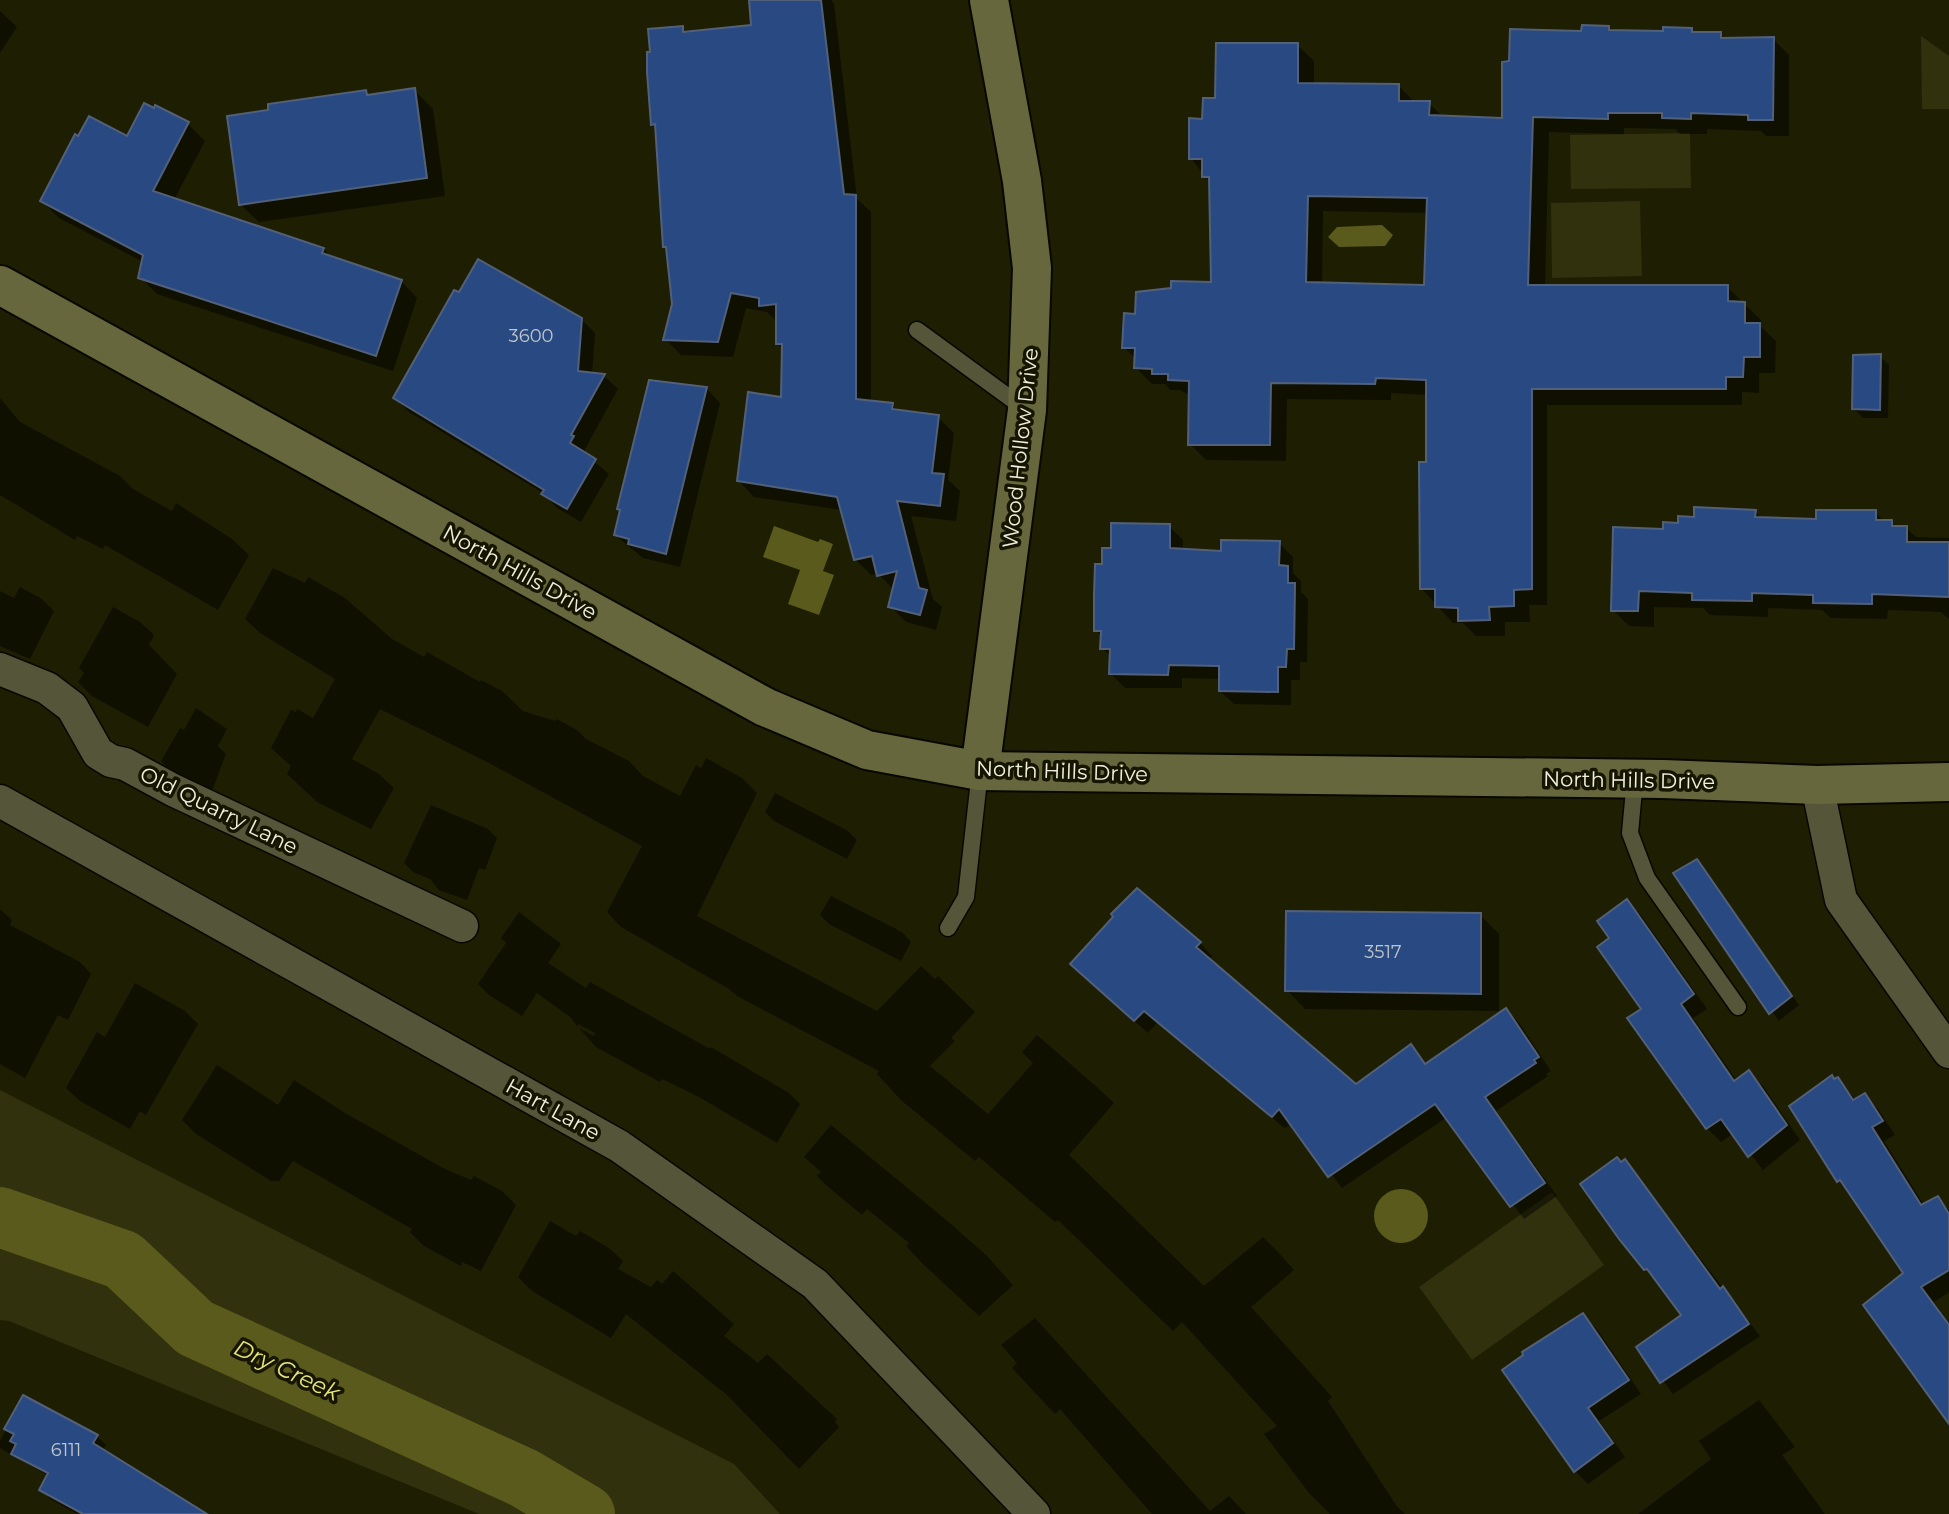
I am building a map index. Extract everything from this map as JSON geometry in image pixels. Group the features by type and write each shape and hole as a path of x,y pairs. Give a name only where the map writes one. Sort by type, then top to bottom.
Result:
{"street":[{"name":"Wood Hollow Drive","path":"981,771 1027,410 1032,268 1022,181 989,0"},
{"name":"North Hills Drive","path":"0,285 765,707 867,750 981,771 1635,779 1816,785 1949,782"},
{"name":"Old Quarry Lane","path":"0,669 47,688 72,707 98,753 111,761 125,764 173,790 462,926"},
{"path":"1816,785 1841,900 1949,1052"},
{"name":"Hart Lane","path":"0,801 620,1146 815,1284 1034,1514"}],"lane":[{"path":"917,330 1027,410"},
{"path":"948,928 966,897 981,771"},
{"path":"1635,779 1630,833 1647,878 1738,1007"}],"shaded area":[{"path":"1921,36 1949,56 1949,109 1922,109"},
{"path":"1690,133 1691,188 1571,189 1570,135"},
{"path":"1640,201 1642,276 1552,278 1551,203"},
{"path":"1382,225 1393,235 1385,246 1339,247 1328,237 1337,227"},
{"path":"774,526 818,542 820,539 833,544 823,571 834,575 819,615 788,604 800,570 763,557"},
{"path":"0,1090 734,1464 780,1514 479,1514 9,1321 0,1320"},
{"path":"1401,1189 1420,1197 1428,1216 1420,1235 1401,1243 1382,1235 1374,1216 1382,1197"},
{"path":"1552,1192 1604,1265 1472,1360 1419,1287"}],"building":[{"path":"749,0 821,0 844,194 856,195 856,399 893,403 892,409 939,415 932,473 944,474 940,506 897,501 919,588 927,590 920,615 888,607 897,571 877,576 872,556 854,560 837,497 737,481 748,392 781,397 782,344 776,344 776,304 759,306 759,298 731,293 718,342 663,340 672,304 666,247 663,247 655,124 651,125 647,72 647,52 650,52 648,29 683,26 683,32 751,25"},
{"path":"1582,25 1609,26 1609,30 1663,31 1663,27 1692,28 1692,32 1721,32 1721,38 1774,37 1773,120 1748,120 1748,115 1691,113 1691,119 1662,118 1662,113 1608,113 1608,119 1533,117 1528,285 1728,285 1728,301 1745,302 1745,323 1760,323 1760,357 1744,357 1743,377 1726,377 1726,389 1532,389 1532,589 1514,590 1514,606 1489,607 1490,620 1458,621 1458,608 1435,607 1435,589 1420,589 1419,462 1426,462 1426,380 1376,378 1375,384 1271,383 1270,445 1188,445 1189,381 1168,380 1168,374 1152,374 1152,369 1134,368 1135,348 1122,348 1124,313 1135,314 1136,292 1171,288 1171,281 1211,282 1209,177 1202,177 1202,159 1189,159 1189,118 1202,119 1203,98 1215,98 1216,43 1298,43 1298,83 1399,84 1399,101 1430,101 1429,115 1502,118 1502,62 1509,61 1510,29 1581,31","holes":["1308,196 1427,198 1424,285 1306,282"]},
{"path":"415,88 427,178 239,205 227,116 268,110 268,104 366,90 367,95"},
{"path":"144,103 154,108 155,105 189,122 153,191 324,248 322,253 402,280 376,356 138,278 143,255 40,201 75,134 78,136 89,116 127,136"},
{"path":"478,259 582,318 578,371 605,374 571,435 574,436 570,443 596,459 567,509 541,494 544,490 393,398 454,290 459,292"},
{"path":"1881,354 1880,410 1852,409 1853,355"},
{"path":"649,380 707,387 666,554 628,544 629,539 614,535 620,510 617,509"},
{"path":"1694,507 1756,510 1755,517 1816,519 1816,510 1876,510 1876,520 1892,520 1892,526 1907,526 1907,542 1949,542 1949,597 1872,594 1872,604 1813,603 1813,595 1752,593 1752,601 1692,600 1692,593 1639,591 1638,611 1611,611 1613,527 1663,529 1663,522 1678,523 1678,516 1694,517"},
{"path":"1111,523 1170,524 1170,548 1221,551 1221,540 1280,541 1279,565 1288,566 1288,583 1295,583 1294,649 1287,649 1286,667 1278,667 1278,692 1219,691 1219,666 1169,665 1168,675 1109,674 1110,649 1100,649 1101,631 1094,631 1094,595 1095,564 1102,564 1102,548 1111,548"},
{"path":"1697,859 1792,996 1769,1014 1673,873"},
{"path":"1137,888 1201,942 1196,947 1356,1084 1411,1044 1425,1064 1506,1008 1539,1057 1534,1060 1536,1063 1485,1097 1545,1183 1510,1207 1435,1104 1328,1177 1279,1109 1272,1117 1144,1011 1134,1021 1070,964 1113,917 1111,914"},
{"path":"1627,899 1694,994 1681,1004 1734,1081 1749,1070 1787,1125 1748,1157 1721,1119 1706,1129 1627,1018 1641,1009 1597,947 1609,938 1597,921"},
{"path":"1286,911 1481,913 1481,994 1285,991"},
{"path":"1832,1075 1834,1079 1838,1077 1853,1100 1865,1093 1883,1121 1872,1127 1921,1205 1938,1196 1949,1214 1949,1270 1921,1287 1949,1325 1949,1424 1863,1305 1903,1273 1840,1180 1837,1182 1789,1106"},
{"path":"1617,1157 1621,1162 1625,1159 1720,1289 1723,1286 1749,1324 1660,1383 1636,1347 1681,1315 1647,1269 1644,1270 1619,1239 1580,1184"},
{"path":"1583,1313 1629,1380 1588,1408 1613,1443 1574,1472 1502,1370 1523,1355 1522,1352"},
{"path":"23,1395 98,1435 93,1443 207,1514 83,1514 39,1490 48,1473 11,1454 16,1444 10,1441 14,1434 4,1429"}],"waterway":[{"name":"Dry Creek","path":"0,1217 123,1260 195,1328 524,1478 585,1514"}]}
